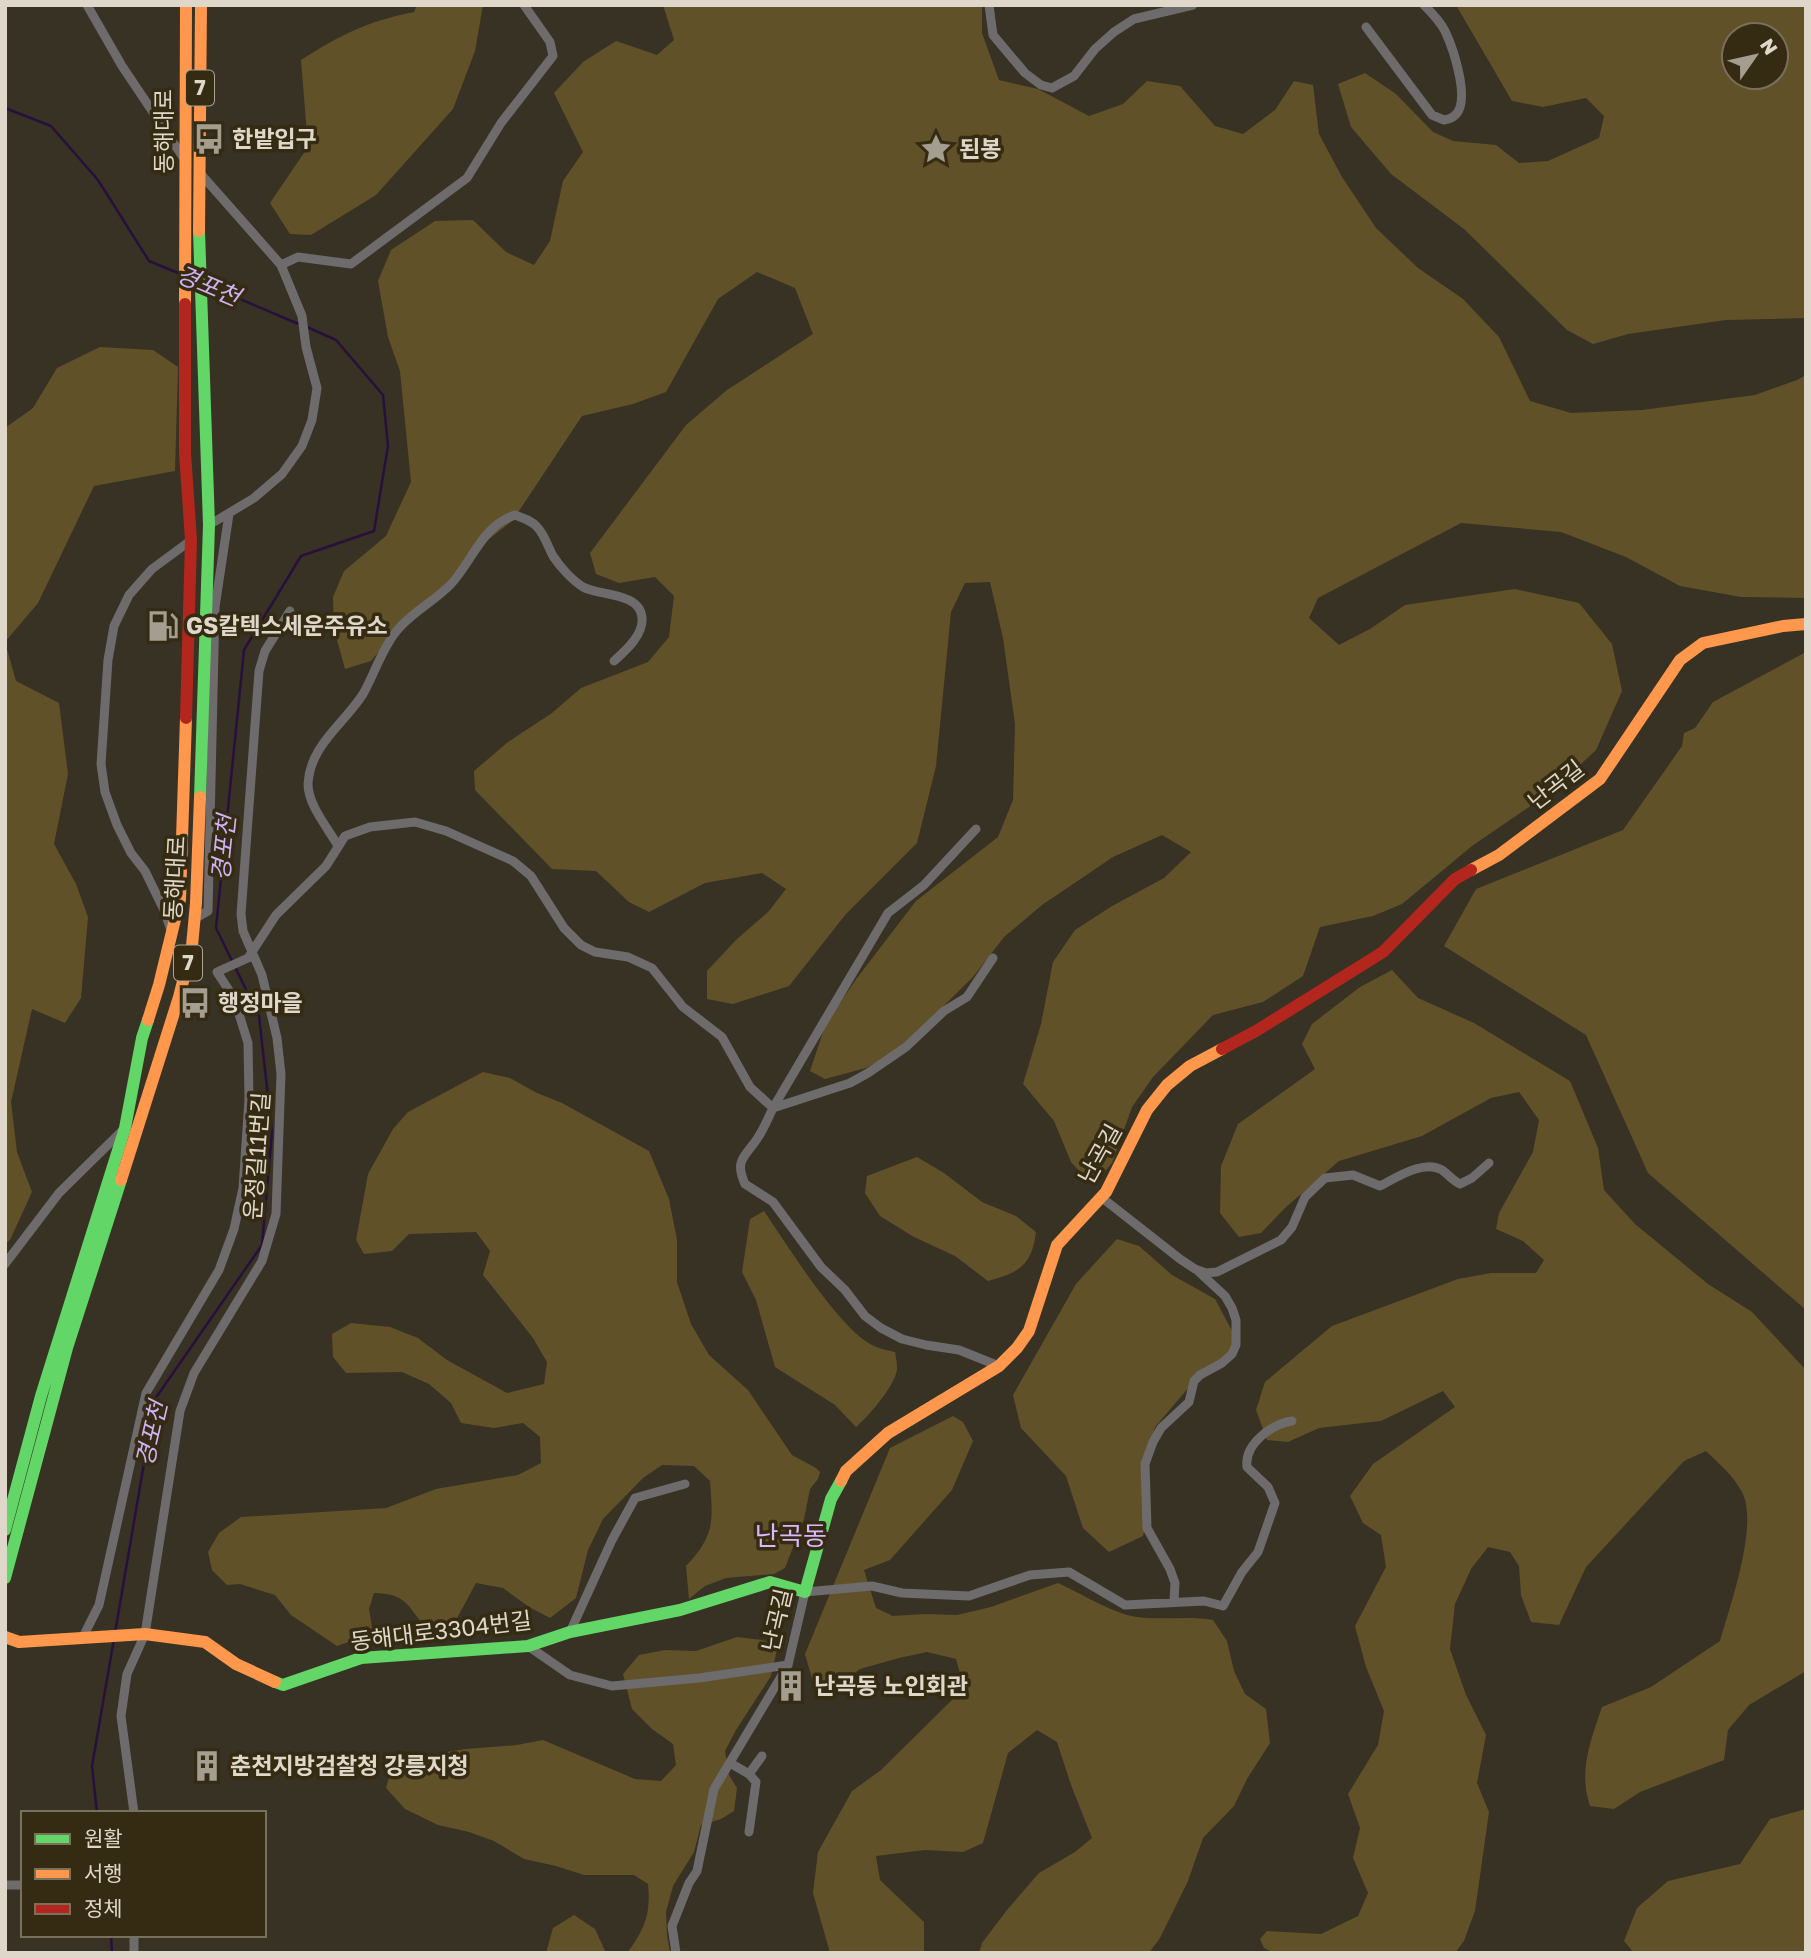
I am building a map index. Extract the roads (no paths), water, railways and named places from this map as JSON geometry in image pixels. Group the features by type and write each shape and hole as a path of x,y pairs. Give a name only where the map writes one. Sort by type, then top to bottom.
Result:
{"main road":[{"name":"동해대로","path":"5,1530 41,1396 125,1128 142,1038 159,985 180,899 191,540 186,453 186,5"},
{"name":"동해대로","path":"5,1578 67,1348 179,997 191,946 209,525 198,171 201,5"},
{"path":"185,160 198,171"},
{"name":"난곡길","path":"804,1592 831,1499 846,1471 888,1433 999,1366 1017,1348 1029,1331 1057,1245 1101,1197 1147,1110 1167,1085 1190,1066 1256,1031 1383,952 1455,879 1499,855 1600,779 1680,660 1703,643 1783,626 1806,624"},
{"name":"동해대로3304번길","path":"5,1637 19,1642 145,1634 205,1642 236,1664 283,1685 361,1658 528,1646 570,1632 680,1610 770,1582 804,1592"}],"street":[{"path":"86,5 122,66 185,160"},
{"path":"282,265 298,257 351,264 467,178 501,123 553,56 551,42 524,5"},
{"path":"989,5 993,35 1025,73 1041,85 1052,88 1074,76 1095,49 1114,32 1135,19 1193,5"},
{"path":"1366,27 1432,115 1444,120 1455,116 1460,107 1461,95 1453,51 1444,29 1424,5"},
{"path":"198,171 282,265 302,316 306,347 317,388 313,420 302,446 282,474 254,498 209,525"},
{"path":"194,919 208,911 215,607 229,514"},
{"path":"338,846 315,807 308,786 323,741 352,710 402,624 453,582 486,534 497,523 515,515 533,523 539,528 554,558 576,581 598,593 631,601 638,608 642,617 640,629 631,645 614,661"},
{"path":"171,932 164,910 145,871 131,853 117,825 105,792 101,764 107,660 114,626 129,595 152,569 191,540"},
{"name":"운정길11번길","path":"134,1811 121,1716 127,1674 145,1634 180,1411 194,1373 262,1261 276,1214 281,1074 274,1025 262,975 250,954 241,914 259,671 265,651 290,611"},
{"path":"89,1637 99,1605 146,1393 219,1270 234,1229 243,1188 249,1099 248,1043 234,998 219,975 250,954 276,915 326,866 345,836 356,830 415,822 446,831 513,861 531,876 564,928 581,945 595,952 628,957 652,968 683,1007 722,1037 750,1087 773,1108"},
{"path":"976,829 924,885 888,914 756,1140 742,1157 741,1175 745,1184 772,1202 821,1267 845,1290 865,1317 902,1339 959,1350 999,1366"},
{"path":"773,1108 850,1083 868,1073 906,1047 944,1011 967,997 993,958"},
{"path":"5,1264 59,1193 125,1128"},
{"path":"1195,1269 1206,1273 1217,1272 1282,1240 1292,1227 1305,1197 1325,1178 1353,1175 1380,1186 1418,1168 1429,1167 1442,1170 1451,1180 1460,1184 1472,1178 1489,1163"},
{"path":"1101,1197 1195,1269 1225,1296 1232,1308 1237,1333 1232,1354 1194,1381 1189,1402 1161,1428 1145,1464 1147,1528 1170,1569 1175,1583 1174,1601"},
{"path":"804,1592 872,1586 902,1593 969,1596 1030,1575 1069,1572 1125,1605 1204,1601 1223,1606 1242,1572 1258,1552 1275,1503 1268,1487 1250,1471 1246,1460 1253,1445 1261,1437 1292,1421"},
{"path":"570,1632 635,1498 685,1484"},
{"name":"난곡길","path":"676,1953 672,1926 689,1883 697,1871 714,1789 788,1665 804,1592"},
{"path":"528,1646 570,1675 612,1686 699,1678 788,1665"},
{"path":"749,1774 762,1756"},
{"path":"730,1763 749,1774 756,1782 748,1832"}],"waterway":[{"name":"경포천","path":"5,108 51,126 98,180 149,261 178,273"},
{"name":"경포천","path":"207,285 301,325"},
{"name":"경포천","path":"115,1633 155,1399 262,1245 272,1132 259,1016 216,928 244,650 301,556 374,531 388,446 383,395 336,340 307,327"},
{"name":"경포천","path":"97,1811 92,1766 114,1639"},
{"name":"경포천","path":"111,1937 112,1953"}],"place":[{"name":"한밭입구","path":"209,139"},
{"name":"된봉","path":"936,149"},
{"name":"GS칼텍스세운주유소","path":"163,626"},
{"name":"행정마을","path":"195,1003"},
{"name":"난곡동 노인회관","path":"791,1686"},
{"name":"춘천지방검찰청 강릉지청","path":"207,1766"}],"district":[{"name":"난곡동","path":"791,1536"}]}
